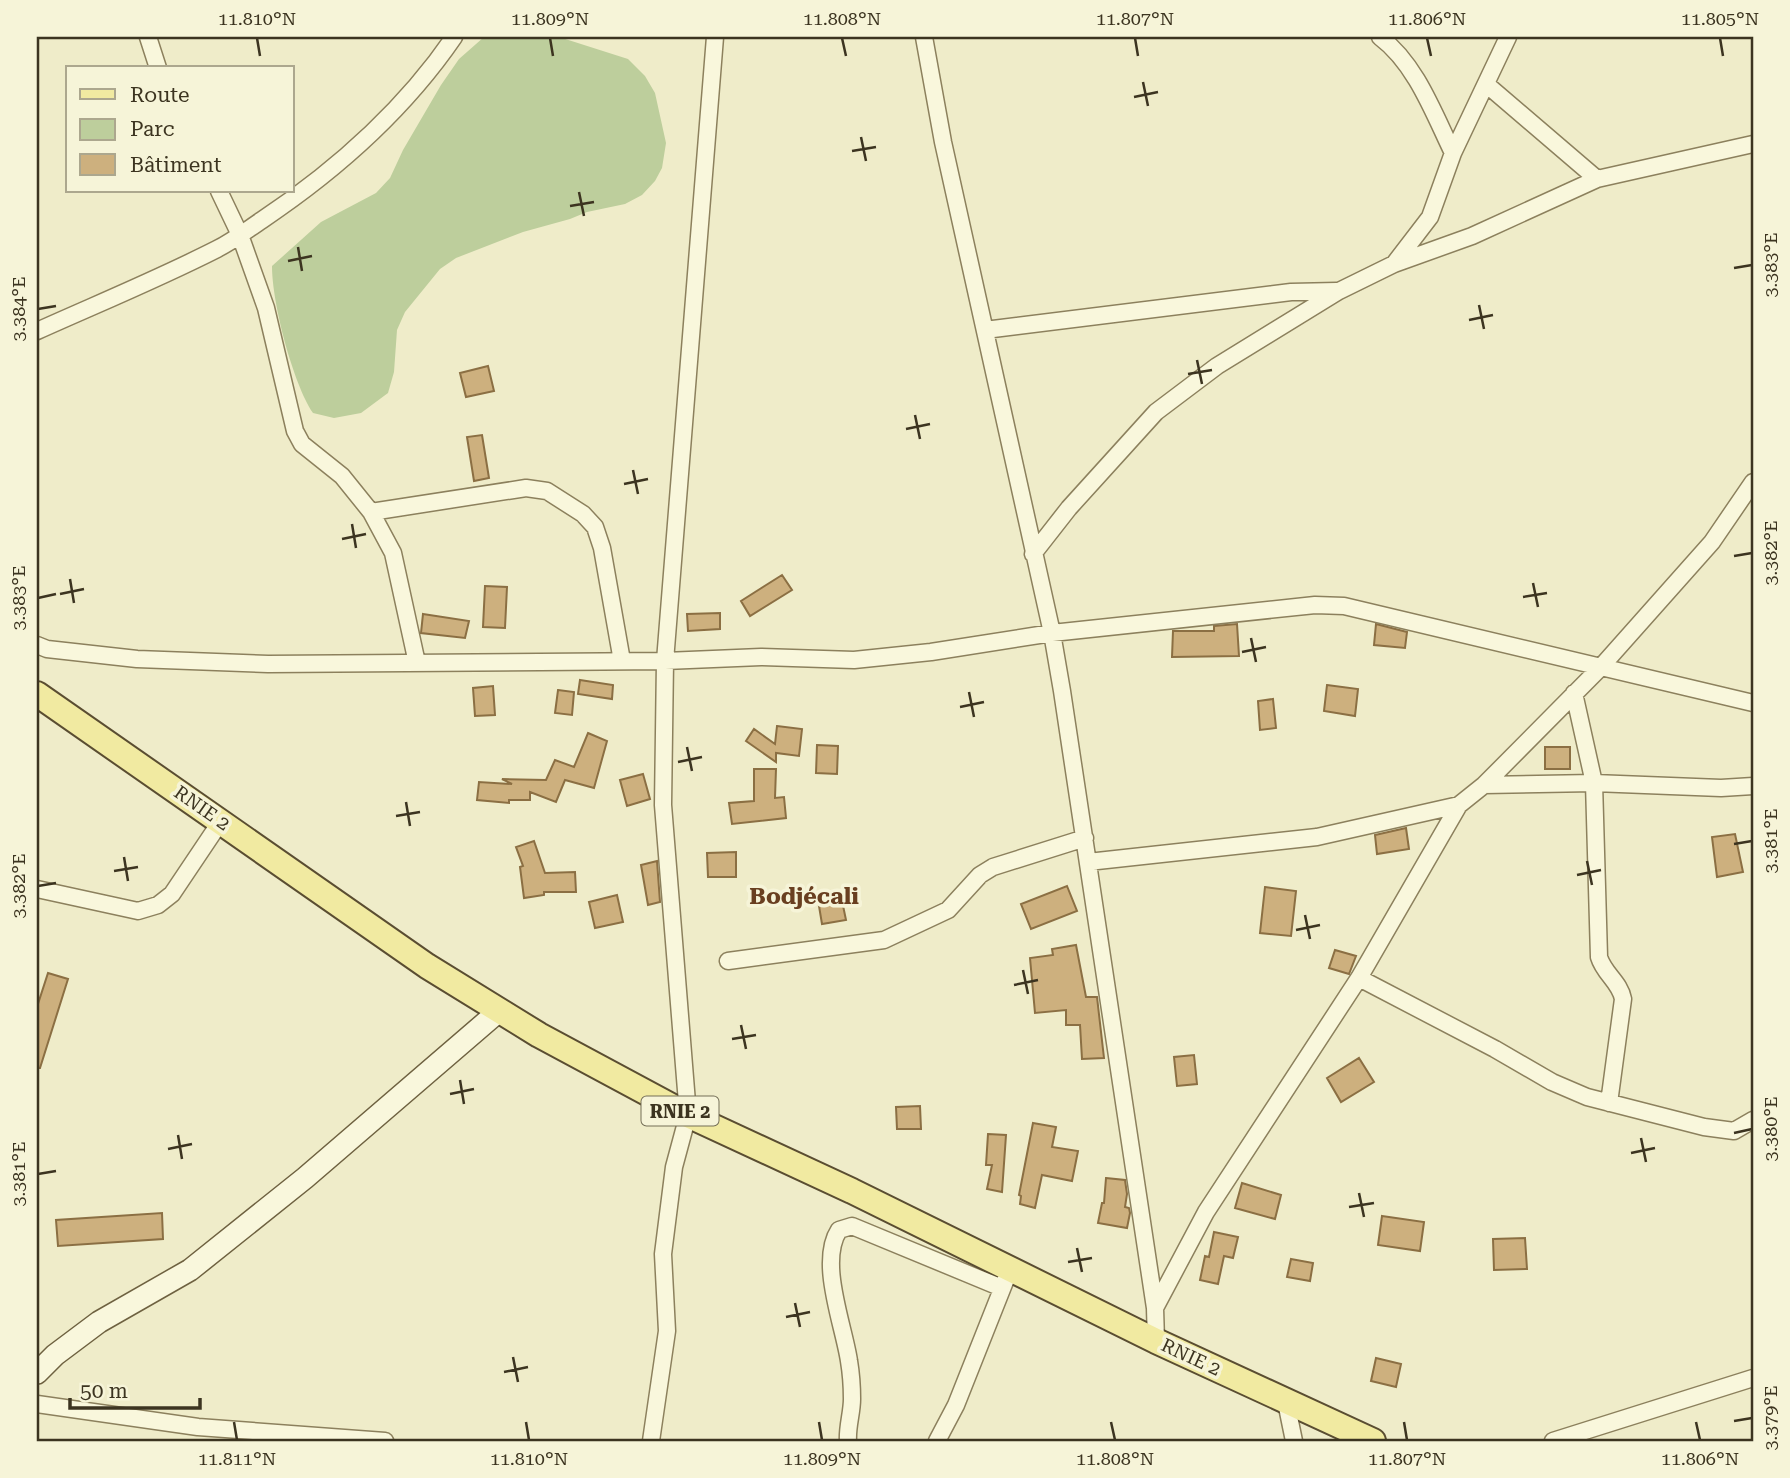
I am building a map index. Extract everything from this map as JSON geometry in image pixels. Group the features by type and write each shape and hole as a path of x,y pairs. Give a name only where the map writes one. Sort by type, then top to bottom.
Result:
{"main road":[{"name":"RNIE 2","path":"37,694 427,966 499,1012 688,1115 852,1191 1005,1279 1156,1341 1373,1441"}],"street":[{"path":"148,37 157,66"},
{"path":"37,331 219,248 290,201 363,141 394,111 454,37"},
{"path":"651,1441 667,1331 663,1254 674,1167 688,1115 663,805 665,661 715,37"},
{"path":"924,37 943,142 1052,633 1155,1308 1156,1341"},
{"path":"1380,37 1390,44 1418,83 1453,153"},
{"path":"1394,264 1430,218 1453,153 1508,37"},
{"path":"1486,84 1597,179"},
{"path":"1033,554 1069,508 1156,412 1217,366 1339,291 1394,264 1472,236 1597,179 1753,145"},
{"path":"219,192 240,235 266,308 295,430 302,444 342,476 371,512 393,553 417,663"},
{"path":"985,330 1292,292 1339,291"},
{"path":"1155,1308 1206,1212 1359,978 1459,805 1484,785 1600,668 1712,542 1753,482"},
{"path":"371,512 526,488 547,491 583,514 595,527 602,548 622,661"},
{"path":"37,645 47,649 138,659 268,664 665,661 761,657 854,660 931,652 1052,633 1315,605 1345,606 1753,703"},
{"path":"1574,694 1594,783 1599,957 1602,968 1621,990 1623,999 1609,1103"},
{"path":"1484,785 1594,783 1721,788 1753,786"},
{"path":"1088,862 1317,837 1459,805"},
{"path":"37,889 138,911 158,905 172,894 221,821"},
{"path":"729,961 884,940 948,910 974,880 993,867 1084,838"},
{"path":"1359,978 1552,1082 1587,1097 1704,1127 1734,1131 1751,1125"},
{"path":"37,1373 55,1355 99,1322 190,1270 305,1178 499,1012"},
{"path":"848,1441 852,1399 849,1360 831,1266 832,1243 839,1230 852,1226 1005,1279 956,1405 937,1441"},
{"path":"1553,1441 1753,1378"},
{"path":"1286,1402 1294,1441"},
{"path":"37,1404 198,1427 385,1441"},
{"path":"198,1427 222,1441"}],"green space":[{"path":"484,37 559,37 628,59 645,76 655,93 666,143 662,168 655,181 642,195 625,204 587,212 523,232 456,258 440,269 405,312 397,330 394,372 388,393 361,413 334,418 313,413 298,383 285,342 272,266 321,222 376,193 390,178 441,85 459,59"}],"building":[{"path":"488,366 494,391 466,397 460,373"},
{"path":"482,435 489,478 474,481 467,437"},
{"path":"782,575 792,590 750,616 741,601"},
{"path":"485,586 507,587 505,628 483,627"},
{"path":"720,613 720,629 688,631 687,614"},
{"path":"423,614 469,621 465,638 421,633"},
{"path":"1237,624 1239,656 1172,657 1173,631 1214,631 1214,626"},
{"path":"1376,624 1407,632 1405,648 1374,645"},
{"path":"580,680 613,685 612,699 578,694"},
{"path":"1327,685 1358,689 1355,716 1324,711"},
{"path":"493,686 495,715 475,716 473,688"},
{"path":"558,690 574,692 572,715 555,713"},
{"path":"1273,699 1276,728 1260,730 1258,701"},
{"path":"777,726 802,729 799,756 776,753 776,762 746,741 754,729 775,744"},
{"path":"588,733 607,741 594,788 565,780 556,802 530,792 530,800 509,800 509,803 477,800 479,782 512,784 502,779 546,780 555,760 574,767"},
{"path":"817,745 838,746 837,774 816,773"},
{"path":"1545,747 1570,747 1570,769 1545,769"},
{"path":"754,769 776,769 775,798 784,797 786,818 732,824 729,803 754,801"},
{"path":"643,774 650,799 627,806 620,780"},
{"path":"1406,828 1409,849 1377,854 1375,835"},
{"path":"1735,834 1743,872 1717,877 1712,837"},
{"path":"534,841 545,873 575,872 576,892 544,892 544,895 524,898 520,867 523,866 516,847"},
{"path":"736,852 736,877 708,877 707,853"},
{"path":"657,861 660,902 648,905 641,865"},
{"path":"1067,886 1077,911 1031,929 1021,904"},
{"path":"1265,887 1296,891 1291,936 1260,933"},
{"path":"617,895 623,922 595,928 589,902"},
{"path":"841,896 846,920 822,924 818,900"},
{"path":"1076,945 1086,997 1097,997 1104,1058 1082,1059 1080,1025 1066,1025 1066,1010 1035,1013 1030,958 1053,955 1052,949"},
{"path":"1335,950 1356,956 1349,974 1329,968"},
{"path":"48,973 68,979 40,1068 37,1068 37,1007"},
{"path":"1194,1055 1197,1084 1177,1086 1174,1057"},
{"path":"1359,1058 1374,1082 1341,1102 1327,1078"},
{"path":"920,1106 921,1129 897,1129 896,1107"},
{"path":"1033,1123 1056,1127 1052,1147 1078,1151 1072,1181 1042,1175 1035,1208 1020,1204 1019,1195"},
{"path":"988,1134 1006,1135 1002,1192 987,1189 992,1165 986,1165"},
{"path":"1106,1178 1125,1180 1125,1207 1129,1208 1130,1213 1127,1228 1098,1223 1104,1203"},
{"path":"1242,1183 1281,1195 1275,1219 1235,1208"},
{"path":"162,1213 163,1239 58,1246 56,1220"},
{"path":"1382,1216 1424,1222 1420,1251 1378,1245"},
{"path":"1214,1232 1238,1237 1233,1258 1224,1256 1218,1284 1200,1280 1205,1256 1209,1257"},
{"path":"1525,1238 1527,1269 1494,1270 1493,1239"},
{"path":"1291,1259 1313,1263 1310,1281 1287,1277"},
{"path":"1376,1358 1401,1364 1396,1387 1371,1381"}],"district":[{"name":"Bodjécali","path":"804,896"}]}
